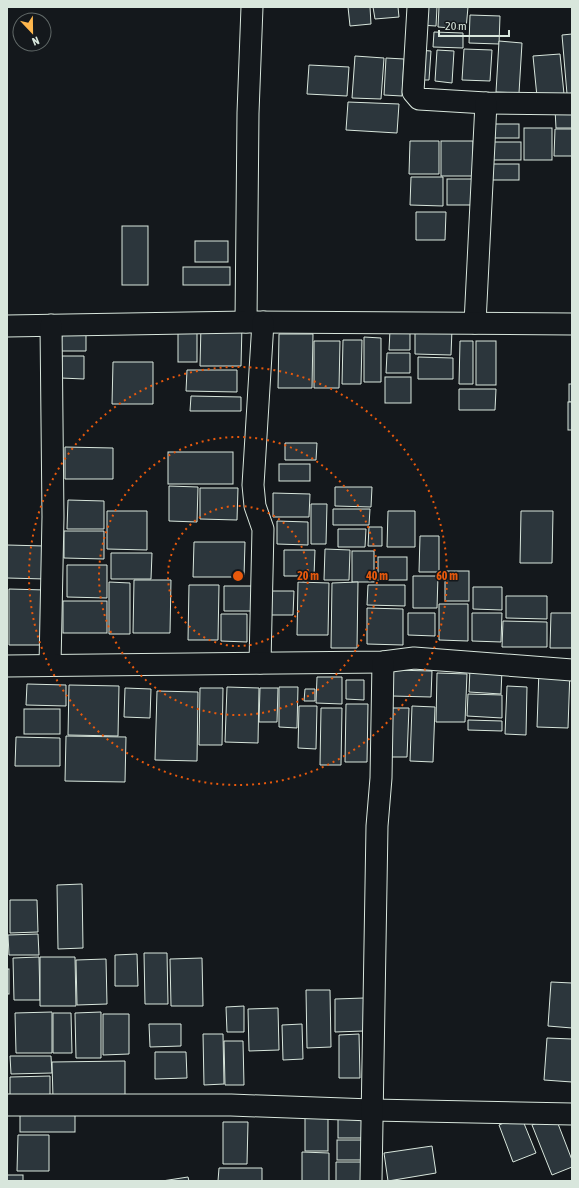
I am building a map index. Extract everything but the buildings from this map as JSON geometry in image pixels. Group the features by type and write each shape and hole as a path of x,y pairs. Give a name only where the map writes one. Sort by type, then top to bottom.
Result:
{"street":[{"path":"252,7 248,113 254,322 253,485 255,506 263,529 260,663"},
{"path":"418,7 413,92 419,99 486,103 572,104"},
{"path":"475,323 486,103"},
{"path":"7,326 254,322 572,324"},
{"path":"50,665 54,517 51,325"},
{"path":"7,666 383,662 414,658 572,670"},
{"path":"371,1181 377,834 381,778 383,662"},
{"path":"7,1105 231,1104 372,1110 572,1114"}]}
